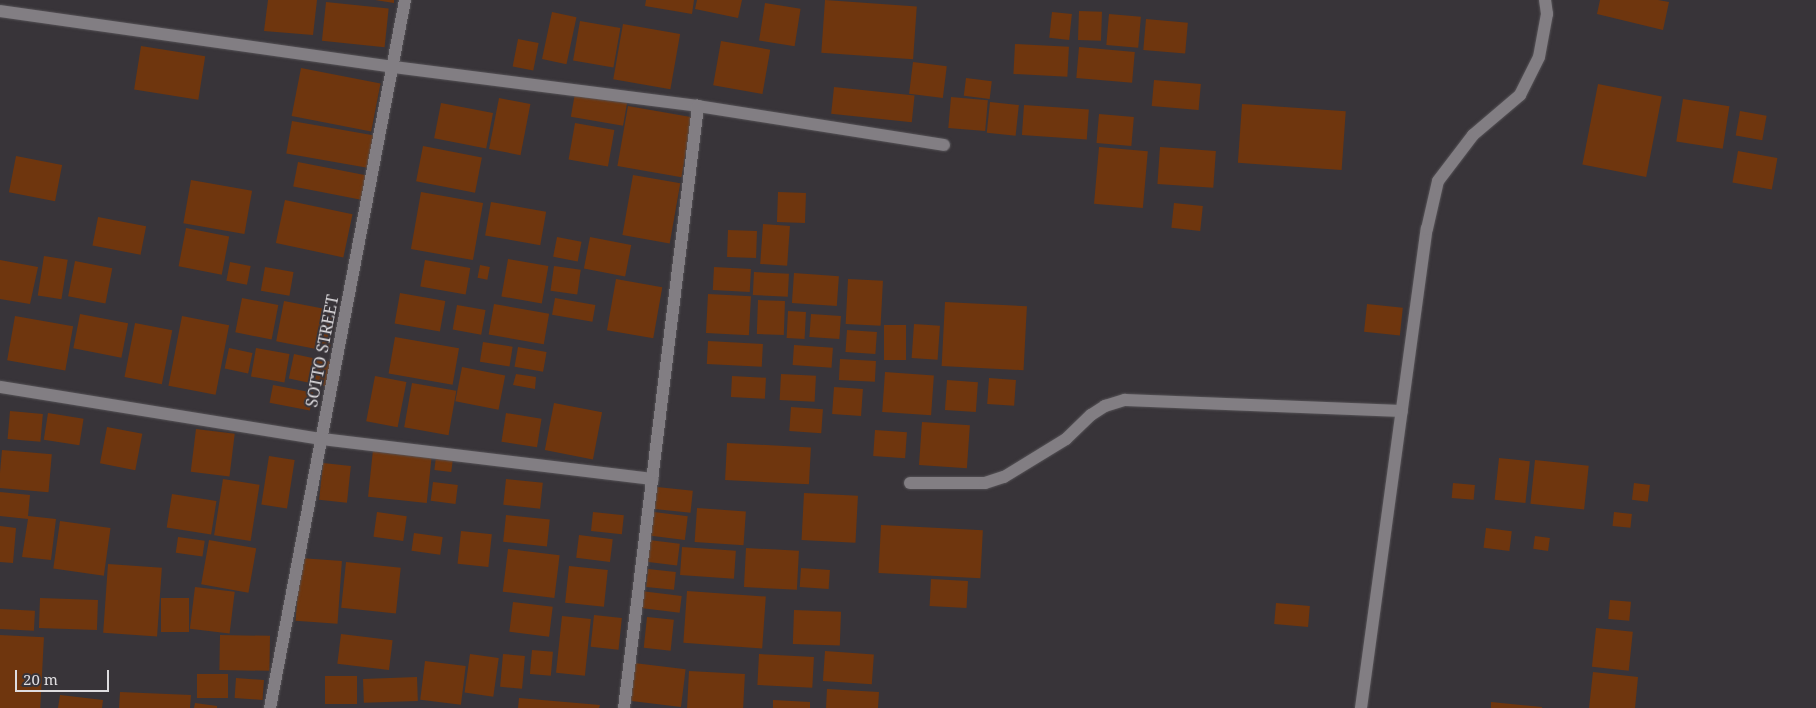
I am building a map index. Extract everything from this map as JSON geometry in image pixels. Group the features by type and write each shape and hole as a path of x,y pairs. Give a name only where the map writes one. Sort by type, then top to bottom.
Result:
{"street":[{"name":"SOTTO STREET","path":"270,708 394,67 405,0"},
{"path":"1361,708 1427,229 1438,181 1472,135 1520,95 1539,57 1547,14 1545,0"},
{"path":"0,11 394,67 698,106 944,145"},
{"path":"624,708 698,106"},
{"path":"0,387 322,439 653,479"},
{"path":"910,483 985,483 1004,477 1066,440 1091,415 1105,406 1125,400 1402,411"}],"building":[{"path":"268,0 317,0 313,35 264,31"},
{"path":"375,0 394,0 394,3"},
{"path":"646,0 694,0 692,14 645,6"},
{"path":"697,0 742,0 738,18 695,9"},
{"path":"825,0 917,6 913,59 821,53"},
{"path":"1600,0 1658,0 1669,2 1663,30 1597,14"},
{"path":"326,2 389,9 385,47 322,41"},
{"path":"765,3 801,9 795,46 759,41"},
{"path":"1079,11 1102,12 1101,41 1078,40"},
{"path":"552,12 576,17 566,64 542,59"},
{"path":"1052,12 1072,14 1069,40 1049,38"},
{"path":"1109,14 1141,17 1138,48 1106,45"},
{"path":"1146,19 1188,23 1185,54 1143,50"},
{"path":"580,21 620,28 613,68 573,60"},
{"path":"623,24 680,34 670,89 613,79"},
{"path":"518,39 539,43 533,70 513,66"},
{"path":"721,41 770,50 762,94 713,85"},
{"path":"1015,44 1069,47 1067,77 1013,74"},
{"path":"141,46 205,56 198,100 134,89"},
{"path":"1079,47 1135,52 1132,83 1076,78"},
{"path":"913,62 947,66 943,98 909,94"},
{"path":"301,68 381,83 371,132 292,116"},
{"path":"966,78 992,81 990,99 964,96"},
{"path":"1154,80 1201,84 1199,110 1152,106"},
{"path":"1598,84 1662,96 1646,177 1582,164"},
{"path":"834,87 915,95 912,122 831,114"},
{"path":"575,93 627,102 623,126 571,117"},
{"path":"951,97 988,100 985,131 948,128"},
{"path":"499,98 530,104 520,155 489,149"},
{"path":"1683,99 1729,106 1723,149 1676,141"},
{"path":"990,102 1019,105 1016,136 987,133"},
{"path":"441,103 493,113 486,148 434,138"},
{"path":"1242,104 1346,111 1342,170 1238,163"},
{"path":"1024,105 1089,110 1087,139 1022,135"},
{"path":"628,106 692,117 681,177 617,166"},
{"path":"1740,111 1767,116 1762,140 1736,136"},
{"path":"1099,114 1134,117 1131,146 1096,143"},
{"path":"292,121 379,136 373,169 286,153"},
{"path":"575,123 614,130 608,166 569,159"},
{"path":"423,146 482,157 475,193 416,181"},
{"path":"1099,147 1148,151 1143,208 1094,204"},
{"path":"1160,147 1216,151 1213,188 1157,184"},
{"path":"1738,151 1777,158 1772,189 1732,183"},
{"path":"16,156 62,165 55,201 9,192"},
{"path":"298,162 370,176 365,200 293,187"},
{"path":"633,175 680,183 670,243 622,235"},
{"path":"191,180 252,191 244,234 183,223"},
{"path":"421,192 483,203 473,260 411,249"},
{"path":"778,192 806,193 805,223 777,222"},
{"path":"285,200 352,214 343,257 276,243"},
{"path":"491,202 546,212 540,245 485,235"},
{"path":"1174,203 1203,206 1200,231 1171,228"},
{"path":"98,217 146,226 141,255 92,245"},
{"path":"763,224 790,226 787,266 760,264"},
{"path":"186,228 229,236 222,275 179,266"},
{"path":"728,230 757,231 756,258 727,257"},
{"path":"557,237 582,242 578,261 553,257"},
{"path":"590,237 631,245 625,276 584,268"},
{"path":"44,256 68,260 61,299 38,296"},
{"path":"508,259 548,266 542,304 501,296"},
{"path":"0,260 38,267 30,304 0,299"},
{"path":"425,260 470,268 466,295 420,287"},
{"path":"75,261 112,268 105,304 68,296"},
{"path":"230,262 251,266 247,285 226,281"},
{"path":"480,265 490,267 487,280 478,278"},
{"path":"554,266 581,270 577,295 551,291"},
{"path":"265,267 294,272 289,296 261,291"},
{"path":"714,267 751,269 750,292 713,290"},
{"path":"754,272 789,274 788,297 753,295"},
{"path":"794,273 839,276 837,306 792,303"},
{"path":"616,279 662,287 653,338 607,330"},
{"path":"848,279 883,281 881,326 846,324"},
{"path":"400,293 445,301 440,332 395,324"},
{"path":"708,294 751,296 749,335 706,333"},
{"path":"242,298 278,305 272,339 235,332"},
{"path":"555,298 595,305 592,322 552,315"},
{"path":"758,300 785,301 784,335 757,334"},
{"path":"284,301 337,311 329,352 276,341"},
{"path":"945,302 1027,306 1024,370 942,366"},
{"path":"494,304 549,314 544,344 489,335"},
{"path":"1367,304 1403,308 1400,336 1364,332"},
{"path":"457,305 486,310 481,335 453,330"},
{"path":"788,311 806,312 805,339 787,338"},
{"path":"80,314 128,323 121,358 73,348"},
{"path":"811,314 841,316 839,339 809,337"},
{"path":"15,316 73,326 65,371 7,360"},
{"path":"182,316 229,325 216,395 168,386"},
{"path":"135,323 172,330 162,384 125,377"},
{"path":"914,324 940,326 938,360 912,358"},
{"path":"884,325 906,325 906,360 884,360"},
{"path":"847,330 877,332 875,354 845,352"},
{"path":"395,337 459,348 453,385 389,373"},
{"path":"708,341 763,344 762,367 707,364"},
{"path":"483,342 513,347 510,366 480,362"},
{"path":"794,345 833,348 832,368 793,365"},
{"path":"518,347 547,352 543,372 515,367"},
{"path":"229,348 252,353 248,374 225,369"},
{"path":"256,348 289,354 284,382 251,377"},
{"path":"294,354 331,362 326,386 289,378"},
{"path":"840,359 876,361 875,382 839,380"},
{"path":"462,367 505,375 499,410 455,401"},
{"path":"885,372 934,375 931,415 882,412"},
{"path":"516,374 536,377 535,389 513,385"},
{"path":"781,374 816,376 815,402 780,400"},
{"path":"375,376 406,382 398,427 366,421"},
{"path":"732,376 766,378 765,399 731,397"},
{"path":"989,378 1016,380 1014,406 987,404"},
{"path":"947,380 978,382 976,412 945,410"},
{"path":"412,383 456,391 449,435 404,427"},
{"path":"273,385 313,393 310,410 270,403"},
{"path":"834,387 863,389 861,416 832,414"},
{"path":"554,403 602,412 593,459 545,450"},
{"path":"791,407 823,409 821,433 789,431"},
{"path":"10,411 43,414 40,442 8,439"},
{"path":"48,413 84,419 79,445 44,440"},
{"path":"506,413 542,419 537,447 501,442"},
{"path":"922,422 970,425 967,468 919,465"},
{"path":"107,427 142,434 135,470 100,463"},
{"path":"196,429 235,434 229,476 191,472"},
{"path":"875,430 907,432 905,458 873,456"},
{"path":"727,443 811,447 809,484 725,480"},
{"path":"2,450 52,454 48,492 0,488"},
{"path":"373,450 432,456 427,503 368,497"},
{"path":"269,456 295,460 287,508 261,504"},
{"path":"436,457 453,459 451,472 434,470"},
{"path":"1499,458 1530,461 1525,503 1495,500"},
{"path":"1535,460 1589,466 1584,509 1530,504"},
{"path":"323,463 351,466 347,503 319,500"},
{"path":"223,479 260,485 251,541 214,535"},
{"path":"506,479 543,483 540,509 503,505"},
{"path":"433,482 458,485 455,504 431,501"},
{"path":"1453,483 1475,485 1474,500 1452,498"},
{"path":"1634,483 1650,485 1648,502 1632,500"},
{"path":"657,487 693,491 691,513 655,509"},
{"path":"0,492 30,495 28,516 56,519 51,560 22,557 28,519 0,516"},
{"path":"804,493 858,496 855,543 802,540"},
{"path":"172,494 216,501 211,535 167,528"},
{"path":"697,508 746,511 744,545 695,542"},
{"path":"377,512 407,516 403,541 374,537"},
{"path":"593,512 624,515 622,534 591,531"},
{"path":"654,512 688,516 685,540 651,536"},
{"path":"1614,512 1632,514 1630,528 1613,526"},
{"path":"506,515 550,520 547,546 503,542"},
{"path":"60,521 111,528 104,576 53,569"},
{"path":"881,525 983,530 980,578 878,573"},
{"path":"0,526 16,528 13,563 0,562"},
{"path":"1486,528 1512,531 1509,551 1484,548"},
{"path":"461,531 492,534 488,567 458,564"},
{"path":"414,533 443,537 440,555 411,551"},
{"path":"579,535 613,539 610,562 576,558"},
{"path":"1535,536 1550,538 1548,551 1533,549"},
{"path":"178,537 205,541 203,557 176,553"},
{"path":"209,540 256,548 248,593 201,584"},
{"path":"649,540 680,544 677,566 646,562"},
{"path":"682,547 736,551 734,579 680,575"},
{"path":"746,548 799,551 797,590 744,587"},
{"path":"508,549 560,555 554,598 503,592"},
{"path":"300,558 342,561 338,624 296,621"},
{"path":"346,562 401,568 396,613 341,608"},
{"path":"108,564 162,568 157,637 103,633"},
{"path":"569,566 608,570 604,607 565,603"},
{"path":"801,568 830,570 829,589 800,587"},
{"path":"648,569 676,572 674,590 646,587"},
{"path":"931,579 968,581 967,608 930,606"},
{"path":"195,587 235,592 230,634 190,629"},
{"path":"641,591 682,596 680,613 639,608"},
{"path":"687,591 766,597 762,648 683,643"},
{"path":"40,598 98,600 97,630 39,628"},
{"path":"161,598 189,598 189,632 161,632"},
{"path":"1610,600 1631,602 1629,621 1608,619"},
{"path":"513,602 553,607 549,637 509,632"},
{"path":"1276,603 1310,606 1308,627 1274,624"},
{"path":"0,609 35,611 34,631 0,629"},
{"path":"794,610 841,612 840,646 793,644"},
{"path":"594,615 622,618 619,650 591,647"},
{"path":"562,616 591,619 585,676 556,673"},
{"path":"647,617 674,620 671,651 644,648"},
{"path":"1596,628 1633,632 1629,671 1592,667"},
{"path":"341,634 393,640 389,670 337,664"},
{"path":"0,635 44,637 40,708 0,708"},
{"path":"220,635 270,636 269,671 219,670"},
{"path":"532,650 553,652 551,676 530,674"},
{"path":"825,651 874,654 872,684 823,681"},
{"path":"470,654 499,658 493,697 465,693"},
{"path":"503,654 525,656 522,689 500,687"},
{"path":"759,654 814,657 812,688 757,685"},
{"path":"425,661 466,666 461,705 420,700"},
{"path":"634,663 686,669 681,707 629,701"},
{"path":"689,671 745,674 743,708 687,708"},
{"path":"1593,672 1638,677 1635,708 1589,708"},
{"path":"197,674 228,674 228,698 197,698"},
{"path":"325,676 357,676 357,704 325,704"},
{"path":"417,677 418,701 364,703 363,679"},
{"path":"236,678 264,680 263,700 235,698"},
{"path":"827,689 879,692 878,708 826,708"},
{"path":"120,692 191,695 190,708 119,708"},
{"path":"60,695 103,700 102,708 58,708"},
{"path":"519,698 600,705 599,708 518,708"},
{"path":"773,700 810,702 810,708 773,708"},
{"path":"1491,702 1542,707 1542,708 1491,708"},
{"path":"195,703 217,706 217,708 194,708"}]}
